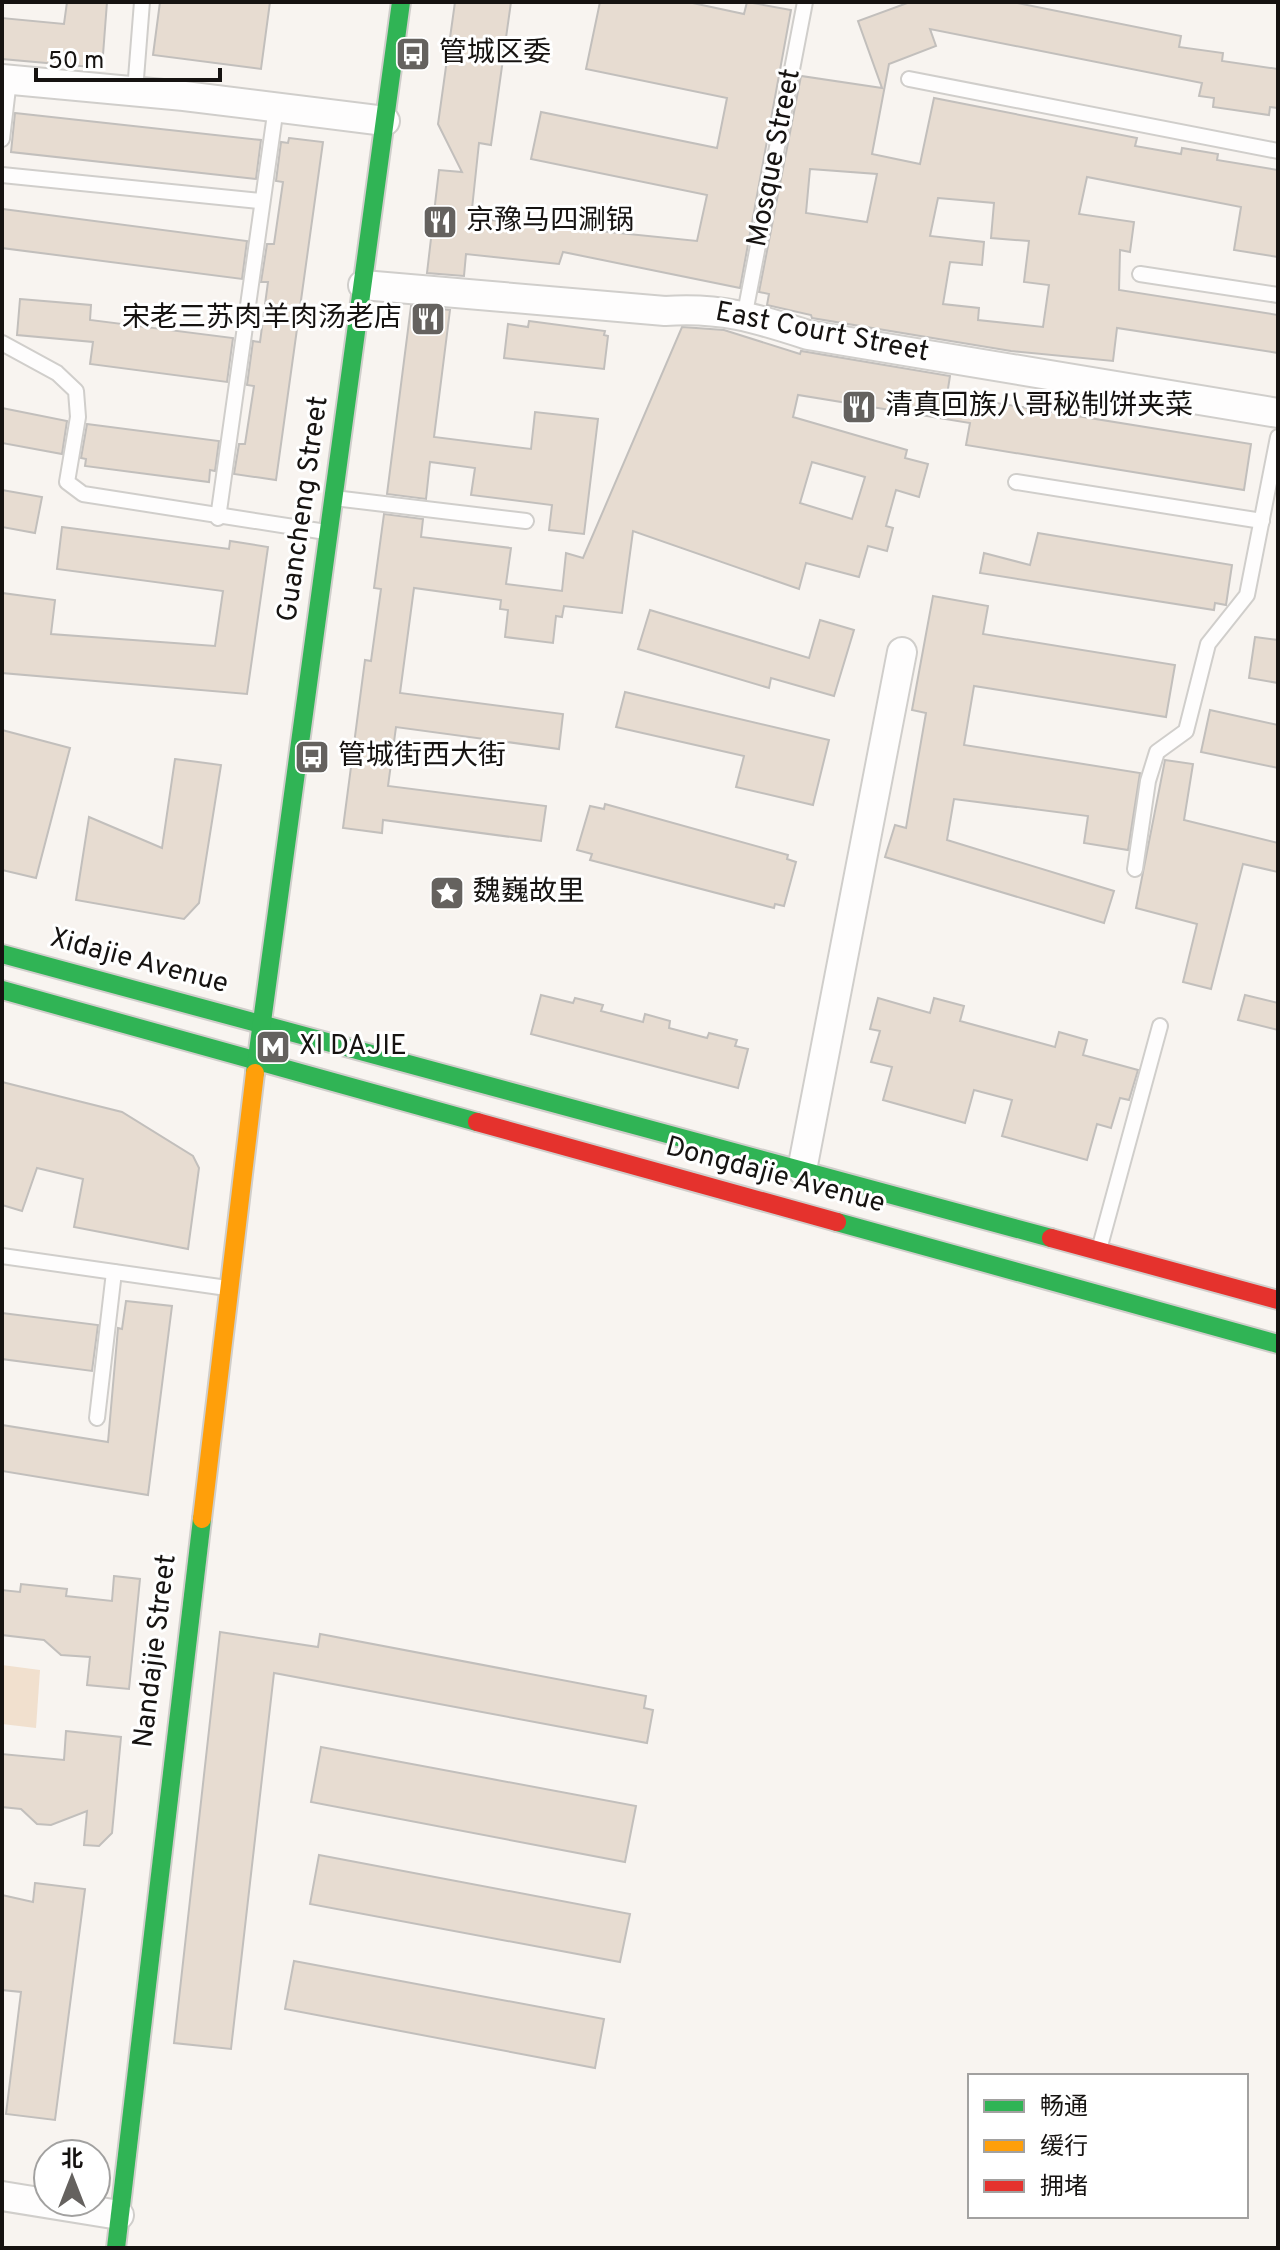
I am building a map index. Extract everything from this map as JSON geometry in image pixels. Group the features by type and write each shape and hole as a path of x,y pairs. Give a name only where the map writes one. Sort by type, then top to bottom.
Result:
{"main road":[{"name":"Guancheng Street","path":"257,1061 401,2"},
{"name":"Xidajie Avenue","path":"2,954 261,1024"},
{"path":"2,990 257,1061"},
{"name":"Dongdajie Avenue","path":"261,1024 1278,1300"},
{"name":"Dongdajie Avenue","path":"257,1061 1278,1344"},
{"name":"Nandajie Street","path":"116,2248 257,1061"}],"street":[{"path":"6,79 385,121"},
{"name":"East Court Street","path":"363,285 665,311 698,309 745,313 808,335 1278,413"},
{"path":"802,1170 902,652"},
{"path":"2,2196 119,2215"}],"lane":[{"path":"135,91 142,2"},
{"name":"Mosque Street","path":"745,313 805,2"},
{"path":"2,139 6,79"},
{"path":"909,79 1278,151"},
{"path":"218,518 260,201 276,107"},
{"path":"2,175 260,201"},
{"path":"1140,274 1278,295"},
{"path":"2,343 57,373 76,391 78,417 67,482 83,494 218,518 329,533"},
{"path":"1135,869 1148,781 1157,752 1186,731 1208,644 1247,595 1278,437"},
{"path":"1016,482 1262,521"},
{"path":"334,498 526,521"},
{"path":"1098,1253 1160,1026"},
{"path":"2,1256 228,1288"},
{"path":"97,1418 114,1272"}],"shaded area":[{"path":"2,1665 40,1670 36,1728 2,1724"}],"building":[{"path":"67,2 107,2 102,68 2,59 2,18 64,24"},
{"path":"160,2 270,2 261,69 153,55"},
{"path":"455,2 511,2 491,145 479,143 471,218 697,241 707,195 531,159 541,112 717,148 727,98 586,69 600,2 688,2 744,14 747,2 791,10 740,288 563,252 559,264 466,254 464,276 427,273 439,170 462,172 438,124"},
{"path":"910,2 1012,2 1181,36 1179,47 1223,53 1222,61 1278,69 1278,108 1270,107 1269,115 1213,107 1214,98 1199,96 1202,83 930,29 936,46 889,64 872,154 920,164 934,98 1137,138 1135,146 1181,154 1182,148 1218,154 1217,160 1278,170 1278,257 1234,250 1241,207 1087,177 1079,214 1134,222 1130,252 1120,250 1119,290 1278,315 1278,353 1117,328 1113,361 1011,351 812,318 811,315 767,305 769,294 759,292 801,76 882,88 858,21","holes":["810,169 877,174 867,222 806,213","938,198 994,203 991,238 1029,241 1024,282 1049,285 1043,327 978,320 979,308 943,304 950,262 982,265 984,242 930,236"]},
{"path":"15,113 261,140 256,179 11,152"},
{"path":"289,138 323,142 276,480 234,474 239,444 245,444 254,386 247,385 253,341 260,342 268,282 261,282 267,244 274,244 283,182 276,181 281,142 288,143"},
{"path":"3,209 247,241 242,279 2,248"},
{"path":"20,299 91,305 90,320 233,338 227,382 90,364 93,342 17,335"},
{"path":"411,306 450,310 434,437 531,449 535,412 598,419 584,534 549,530 552,505 471,495 475,468 430,462 426,499 387,494"},
{"path":"529,321 605,331 604,335 608,336 604,369 504,358 508,324 528,327"},
{"path":"682,327 724,330 800,354 801,351 950,376 947,395 1251,444 1244,490 966,445 970,423 798,395 793,417 907,450 905,458 928,464 919,497 896,490 886,526 893,528 887,551 868,546 859,577 806,563 799,589 633,531 622,613 564,606 562,617 556,616 553,643 505,637 508,610 500,609 501,600 414,588 400,693 563,714 559,749 396,727 388,786 546,806 541,841 383,820 382,833 343,828 365,660 371,661 381,589 374,588 384,514 423,519 421,537 511,548 506,584 562,591 566,553 583,558","holes":["812,462 865,477 852,519 800,503"]},
{"path":"2,408 67,421 62,454 2,443"},
{"path":"87,424 219,441 215,471 210,470 209,482 85,466 86,459 81,458"},
{"path":"2,490 42,497 35,533 2,527"},
{"path":"62,527 229,549 230,541 268,547 247,694 2,673 2,593 55,600 51,634 215,646 223,591 57,569"},
{"path":"1038,533 1232,565 1226,605 1215,603 1214,610 980,573 984,553 1030,565"},
{"path":"933,596 988,606 983,634 1175,665 1166,717 974,686 964,745 1140,773 1128,850 1084,843 1088,816 954,799 947,840 1114,891 1104,923 885,857 895,825 906,828 926,713 912,710"},
{"path":"650,610 809,658 820,620 854,630 834,696 771,678 769,688 638,649"},
{"path":"1255,637 1278,640 1278,683 1249,678"},
{"path":"625,692 829,740 813,805 736,787 744,756 616,727"},
{"path":"1210,710 1278,725 1278,768 1201,752"},
{"path":"2,730 70,748 36,878 2,870"},
{"path":"175,759 221,765 199,903 184,919 76,900 89,817 162,848"},
{"path":"1165,760 1193,764 1184,820 1278,843 1278,872 1243,864 1211,989 1183,982 1197,924 1136,908"},
{"path":"605,804 788,855 787,859 796,862 784,906 775,904 774,908 590,860 592,854 577,850 590,806 604,809"},
{"path":"541,995 573,1003 575,998 603,1005 601,1011 643,1022 645,1014 670,1021 669,1028 707,1038 709,1033 737,1040 735,1046 748,1049 738,1088 531,1034"},
{"path":"1245,995 1278,1003 1278,1030 1238,1020"},
{"path":"878,998 930,1013 934,998 964,1006 960,1021 1055,1047 1059,1032 1087,1040 1083,1055 1138,1070 1129,1100 1120,1098 1111,1128 1097,1124 1087,1160 1002,1136 1012,1100 974,1090 965,1123 883,1100 892,1067 871,1062 880,1031 870,1029"},
{"path":"2,1082 122,1112 193,1156 199,1168 188,1249 74,1227 83,1179 37,1168 22,1211 2,1205"},
{"path":"126,1301 172,1306 148,1495 2,1471 2,1425 108,1442 118,1328 122,1329"},
{"path":"2,1313 98,1325 92,1371 2,1359"},
{"path":"114,1576 140,1579 129,1689 87,1685 90,1657 61,1655 44,1640 2,1635 2,1590 20,1592 21,1584 67,1589 66,1596 112,1601"},
{"path":"220,1632 318,1647 320,1634 646,1696 644,1708 653,1710 647,1743 274,1673 231,2049 174,2043"},
{"path":"66,1731 121,1737 112,1833 99,1846 84,1845 87,1811 51,1825 37,1824 21,1809 2,1807 2,1754 64,1760"},
{"path":"321,1747 636,1806 625,1862 311,1802"},
{"path":"319,1855 630,1914 620,1962 310,1904"},
{"path":"35,1883 85,1889 55,2120 6,2114 21,1992 2,1990 2,1895 33,1902"},
{"path":"294,1961 604,2019 595,2068 285,2009"}],"traffic: fast":[{"path":"255,1073 401,2"},
{"path":"2,954 1051,1238"},
{"path":"2,990 477,1122"},
{"path":"837,1222 1278,1344"},
{"path":"116,2248 202,1519"}],"traffic: slow":[{"path":"202,1519 255,1073"}],"traffic: jam":[{"path":"477,1122 837,1222"},
{"path":"1051,1238 1278,1300"}],"place":[{"name":"管城区委","path":"413,54"},
{"name":"京豫马四涮锅","path":"440,222"},
{"name":"宋老三苏肉羊肉汤老店","path":"428,319"},
{"name":"清真回族八哥秘制饼夹菜","path":"859,407"},
{"name":"管城街西大街","path":"312,757"},
{"name":"魏巍故里","path":"447,893"},
{"name":"XI DAJIE","path":"273,1047"}]}
